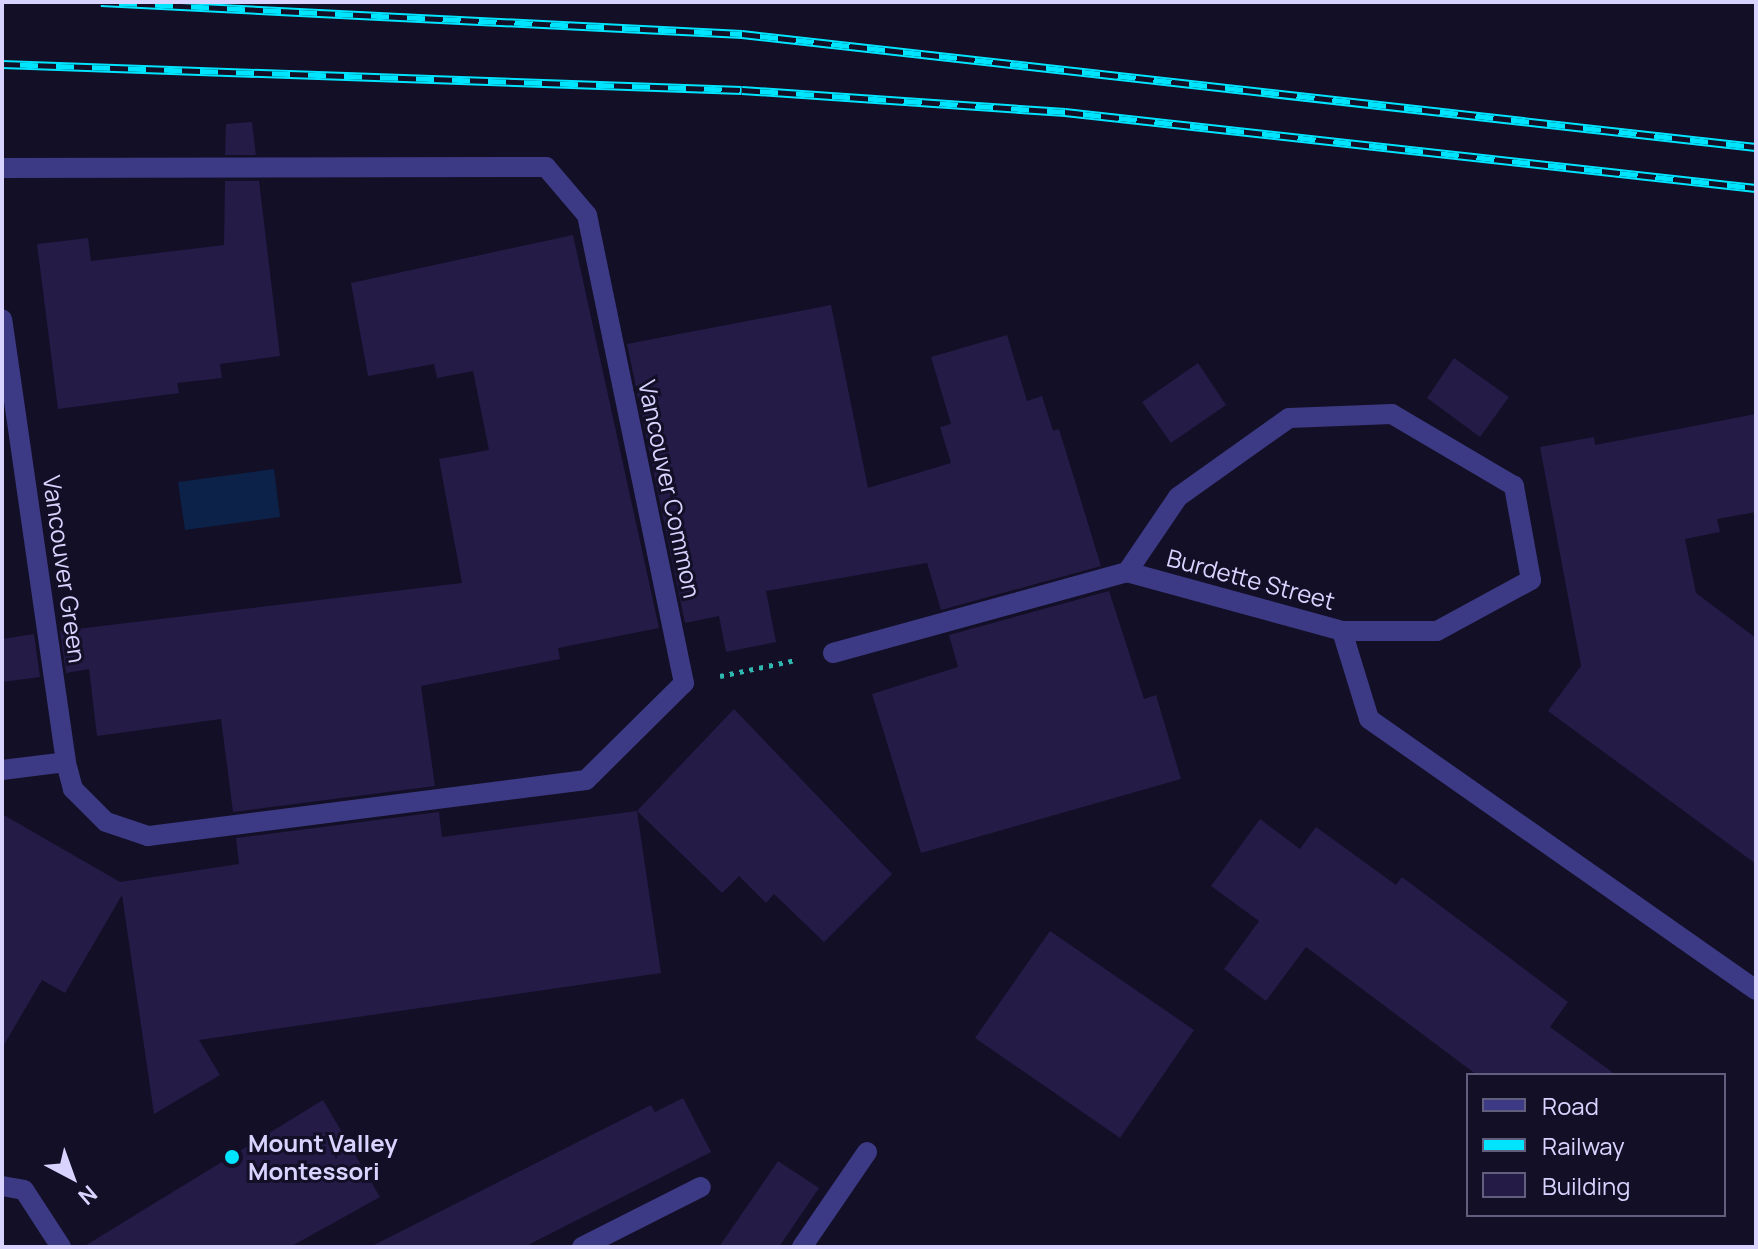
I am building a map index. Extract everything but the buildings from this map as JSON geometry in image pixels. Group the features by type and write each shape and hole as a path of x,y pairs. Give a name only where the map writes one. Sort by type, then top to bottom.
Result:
{"street":[{"name":"Vancouver Common","path":"2,168 546,167 587,215 684,683"},
{"name":"Vancouver Green","path":"2,320 66,762"},
{"path":"833,653 1127,572 1178,497 1289,418 1392,414 1514,486 1531,580 1437,631 1342,631"},
{"name":"Burdette Street","path":"1127,572 1342,631 1369,719 1756,990"},
{"path":"2,770 66,762 73,789 106,822 148,836 586,780 684,683"},
{"path":"802,1247 867,1152"},
{"path":"2,1186 24,1190 61,1247"},
{"path":"582,1247 701,1187"}],"path":[{"path":"684,683 833,653"}],"water":[{"path":"274,469 280,517 185,530 178,482"}],"railway":[{"path":"101,2 742,34 1756,147"},
{"path":"2,64 742,90 1065,112 1756,188"}],"place":[{"name":"Mount Valley Montessori","path":"232,1157"}]}
